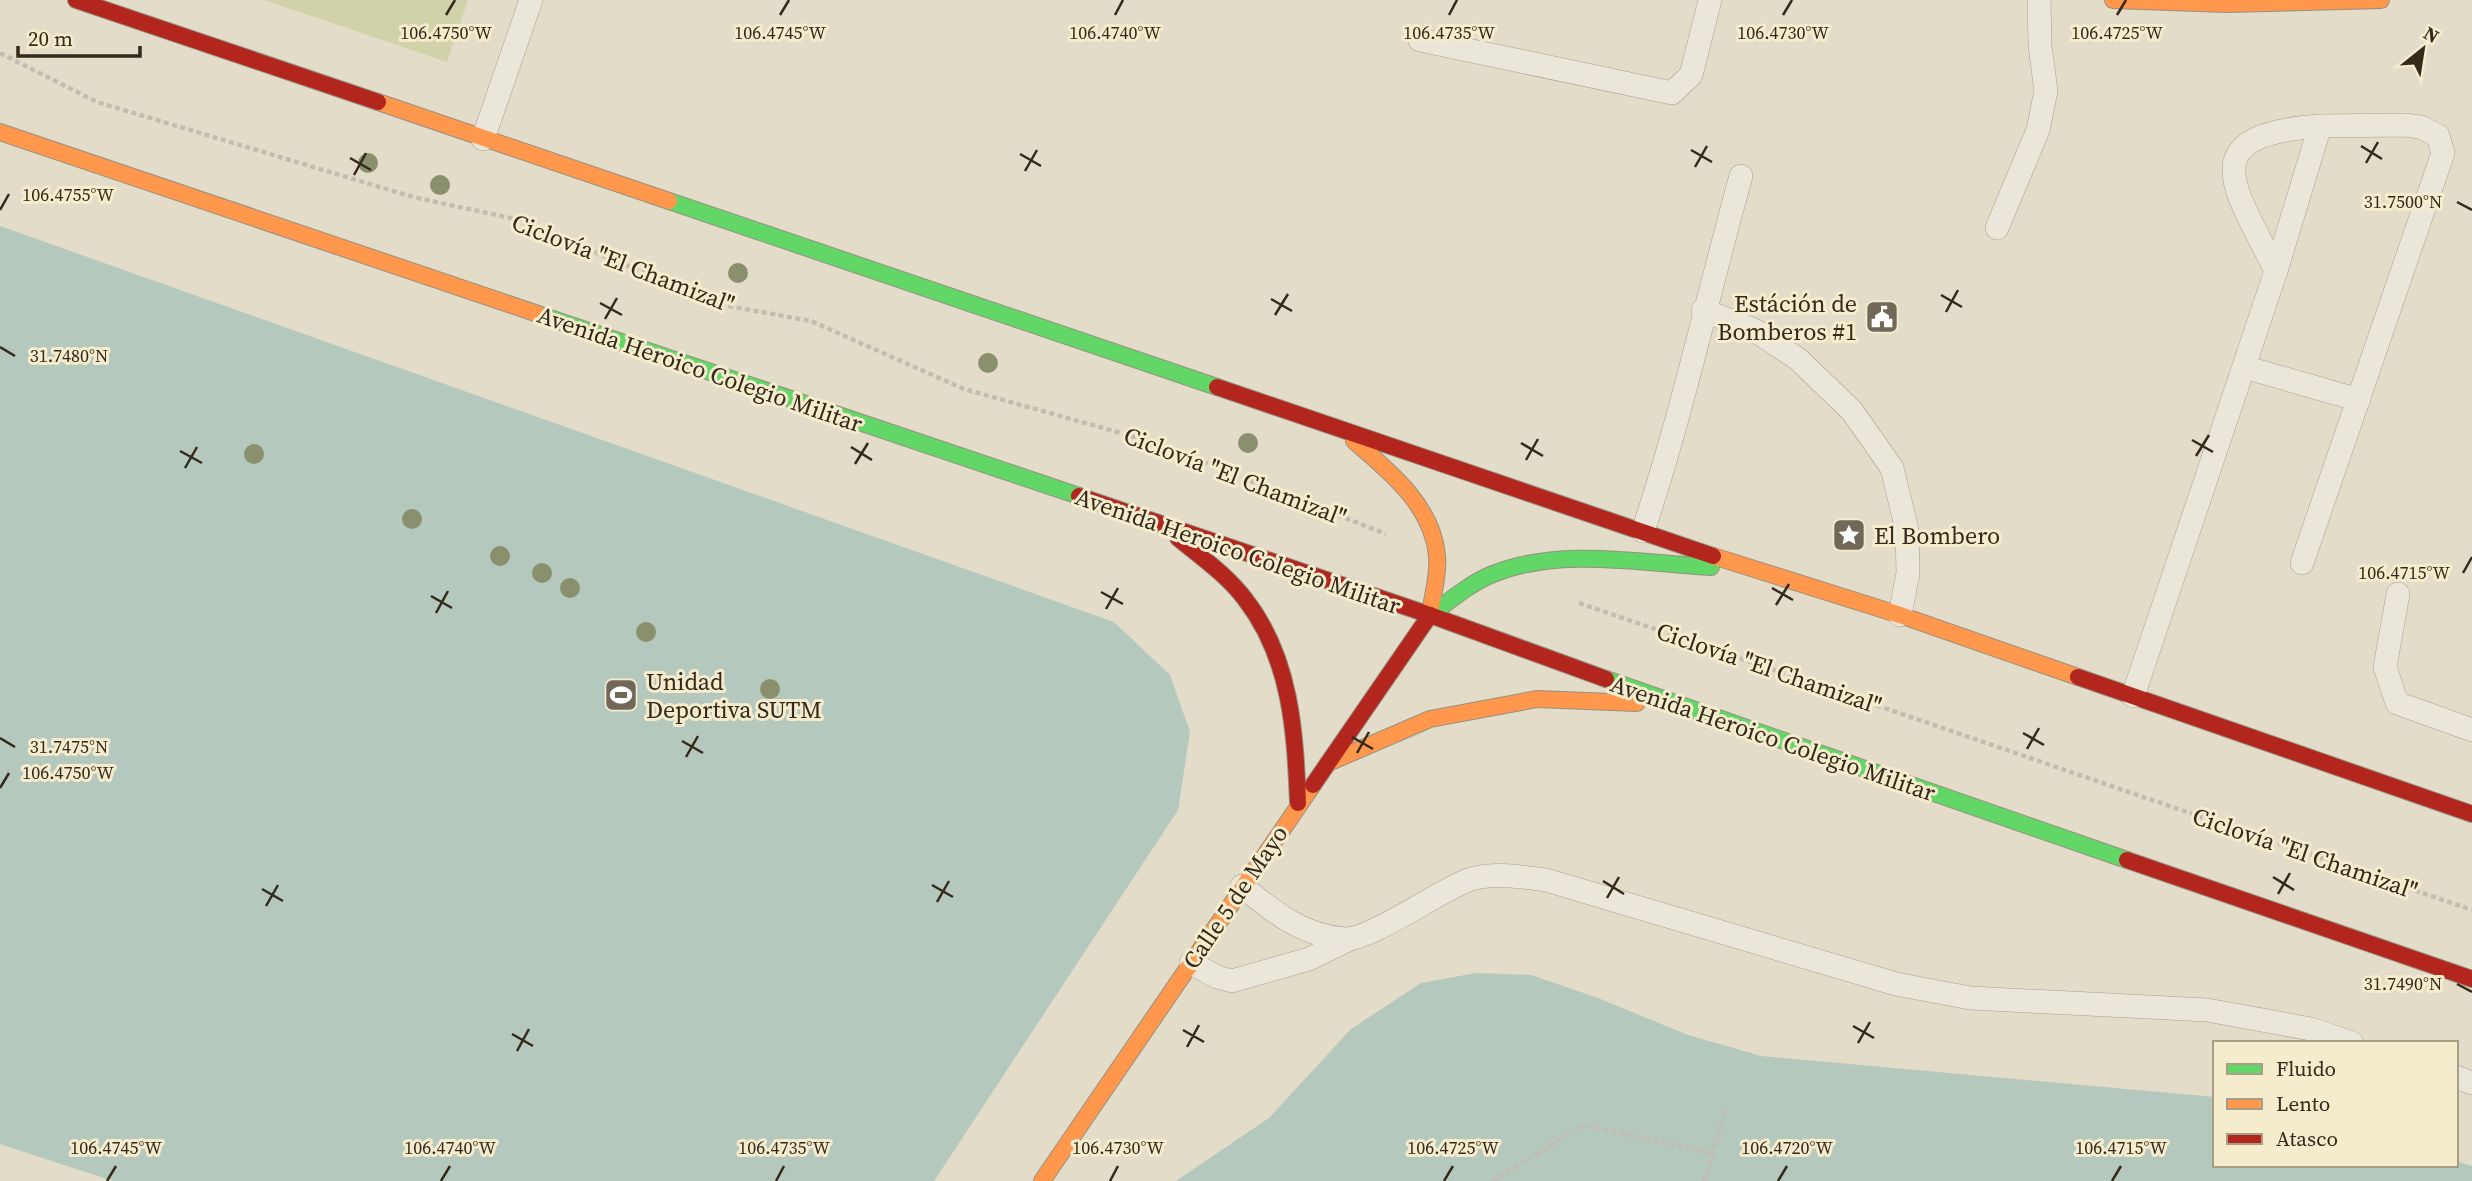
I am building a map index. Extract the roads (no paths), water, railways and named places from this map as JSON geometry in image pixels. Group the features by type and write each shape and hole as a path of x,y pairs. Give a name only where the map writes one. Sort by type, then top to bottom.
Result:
{"main road":[{"path":"76,0 1755,570 1900,615 2472,814"},
{"path":"2113,0 2227,5 2381,0"},
{"name":"Avenida Heroico Colegio Militar","path":"0,132 1430,615 1674,704 2472,979"},
{"path":"1338,428 1398,478 1423,513 1437,553 1430,615"},
{"path":"1166,527 1244,598 1268,631 1284,669 1295,732 1298,803"},
{"path":"1430,615 1493,574 1529,565 1615,562 1755,570"},
{"name":"Calle 5 de Mayo","path":"1042,1181 1298,803 1430,615"},
{"path":"1328,763 1430,719 1537,699 1674,704"}],"lane":[{"path":"483,139 531,0"},
{"path":"1420,40 1672,93 1691,75 1710,0"},
{"path":"1997,228 2038,130 2046,91 2040,46 2039,0"},
{"path":"2133,696 2276,271 2320,125"},
{"path":"2276,271 2236,188 2232,168 2240,148 2255,137 2281,128 2320,125 2421,127 2438,136 2444,153 2302,563"},
{"path":"1643,531 1663,474 1703,310 1741,176"},
{"path":"1703,310 1754,330 1798,359 1852,411 1892,468 1907,530 1908,573 1900,615"},
{"path":"2244,367 2359,400"},
{"path":"2398,594 2385,667 2397,703 2472,730"},
{"path":"1191,963 1217,977 1232,981 1309,959 1471,880 1507,875 1546,880 1896,984 1970,998 2207,1010 2311,1029 2346,1041"},
{"path":"1242,886 1278,916 1300,929 1348,940"}],"place":[{"name":"Estáción de Bomberos #1","path":"1882,317"},
{"name":"El Bombero","path":"1849,535"},
{"name":"Unidad Deportiva SUTM","path":"621,695"}]}
